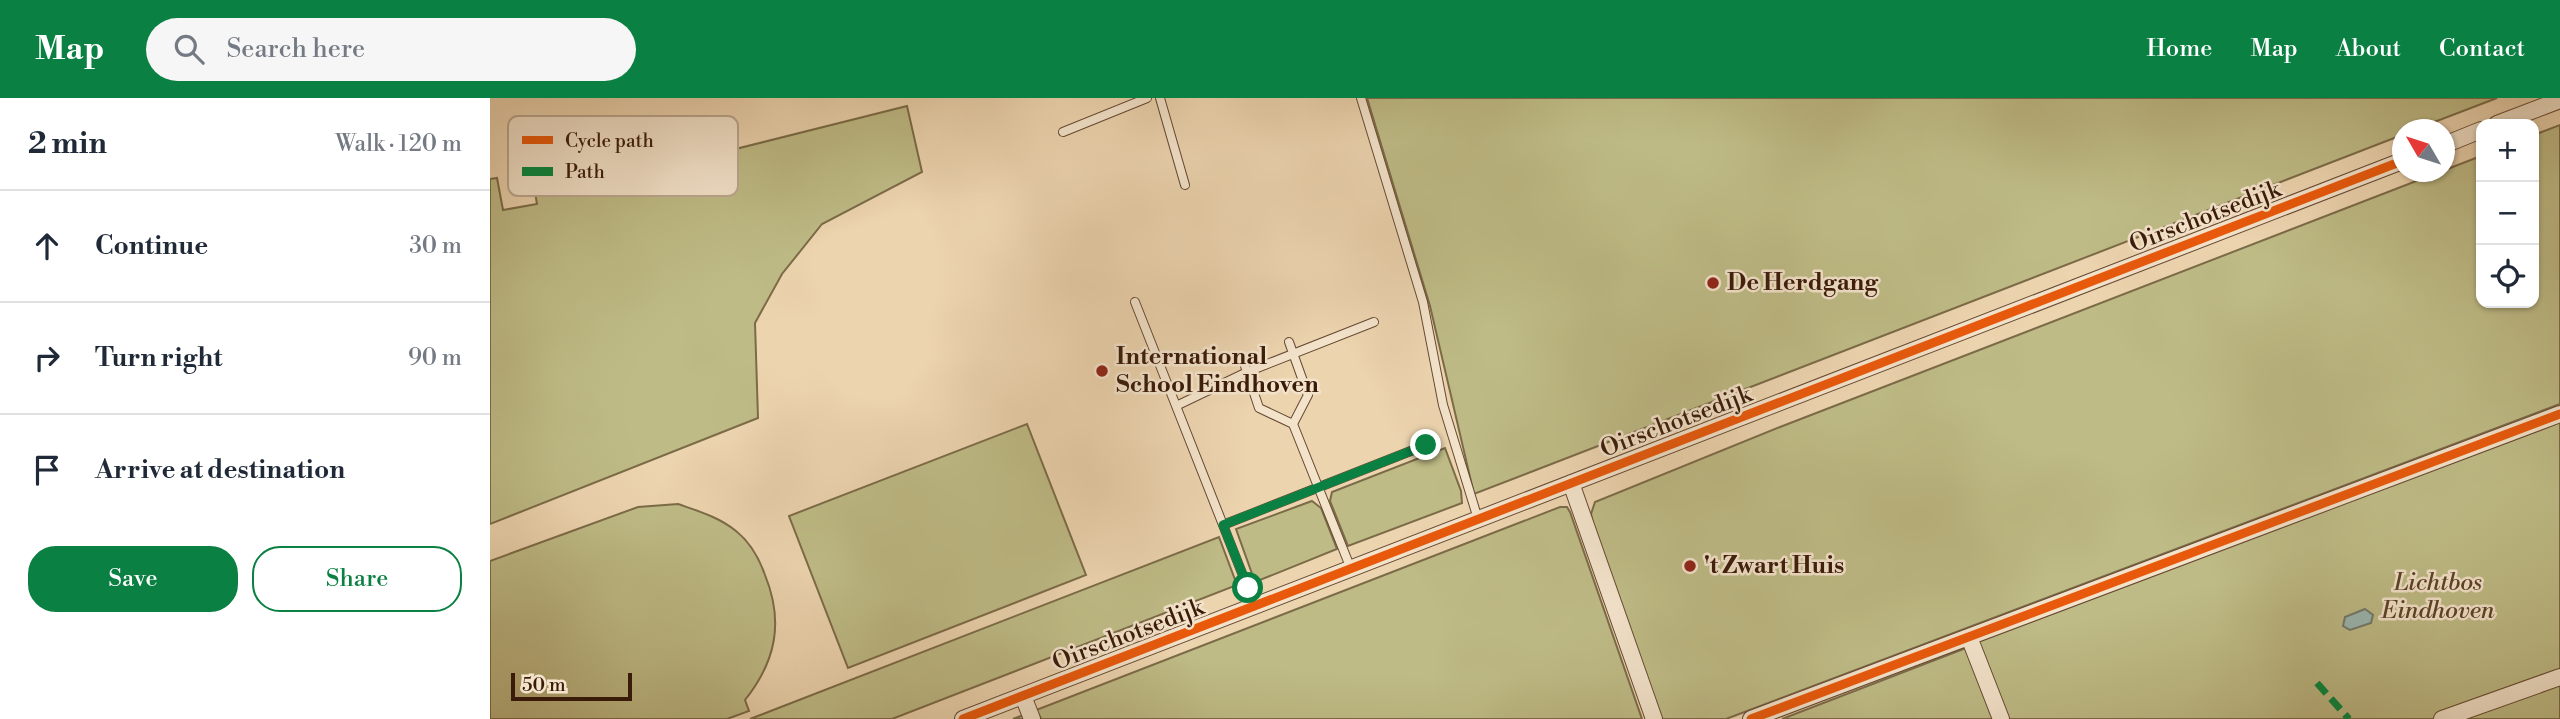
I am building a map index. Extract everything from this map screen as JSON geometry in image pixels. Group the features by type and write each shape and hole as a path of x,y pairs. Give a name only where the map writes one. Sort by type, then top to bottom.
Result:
{"street":[{"path":"2510,119 2560,100"},
{"path":"2455,141 2476,132"},
{"name":"Oirschotsedijk","path":"963,719 2392,165"},
{"path":"1751,719 2560,414"},
{"path":"1571,483 1654,719"},
{"path":"1969,637 2001,719"},
{"path":"2442,719 2560,677"},
{"path":"1023,696 1032,719"}],"lane":[{"path":"1063,132 1147,98"},
{"path":"1160,98 1185,185"},
{"path":"1361,98 1423,302 1443,405 1478,519"},
{"path":"1135,302 1255,606"},
{"path":"1176,406 1247,372 1374,322"},
{"path":"1289,342 1308,395 1293,424"},
{"path":"1243,360 1259,408 1293,424 1351,569"},
{"path":"1223,525 1426,445"}],"green space":[{"name":"De Herdgang","path":"1367,98 2497,98 2442,119 2392,119 2392,139 1474,494 1430,306"},
{"path":"907,106 922,172 822,224 782,274 755,323 758,418 490,524 490,179 497,178 503,210 537,204 536,196 738,196 738,148"},
{"path":"2560,125 2560,404 1726,719 1660,719 1594,528 1591,514 1595,502 1780,427 2414,182 2455,182 2455,166 2476,158 2476,308 2539,308 2539,133"},
{"name":"Lichtbos Eindhoven","path":"2560,422 2560,719 2006,719 1977,640"},
{"path":"1027,424 1086,575 848,668 789,516"},
{"path":"1445,448 1461,491 1462,503 1348,546 1330,501 1332,492"},
{"path":"1312,501 1321,508 1337,549 1255,582 1236,529"},
{"path":"678,504 715,518 736,531 754,551 771,592 774,640 764,671 745,700 749,711 727,719 490,719 490,561 638,507"},
{"path":"1560,507 1567,507 1570,512 1642,719 1041,719 1038,713 1023,719 1013,719"},
{"path":"1219,537 1237,585 892,719 750,719"},
{"path":"1966,648 1995,719 1782,719"}],"water":[{"path":"2365,609 2373,615 2371,623 2350,630 2343,626 2345,617"}],"marked path":[{"path":"2317,683 2349,719"}],"cycle path":[{"path":"963,719 2392,165"},
{"path":"1751,719 2560,414"}],"place":[{"name":"De Herdgang","path":"1713,283"},
{"name":"International School Eindhoven","path":"1102,371"},
{"name":"'t Zwart Huis","path":"1690,566"}],"route":[{"path":"1248,588 1223,525 1426,445"}]}
